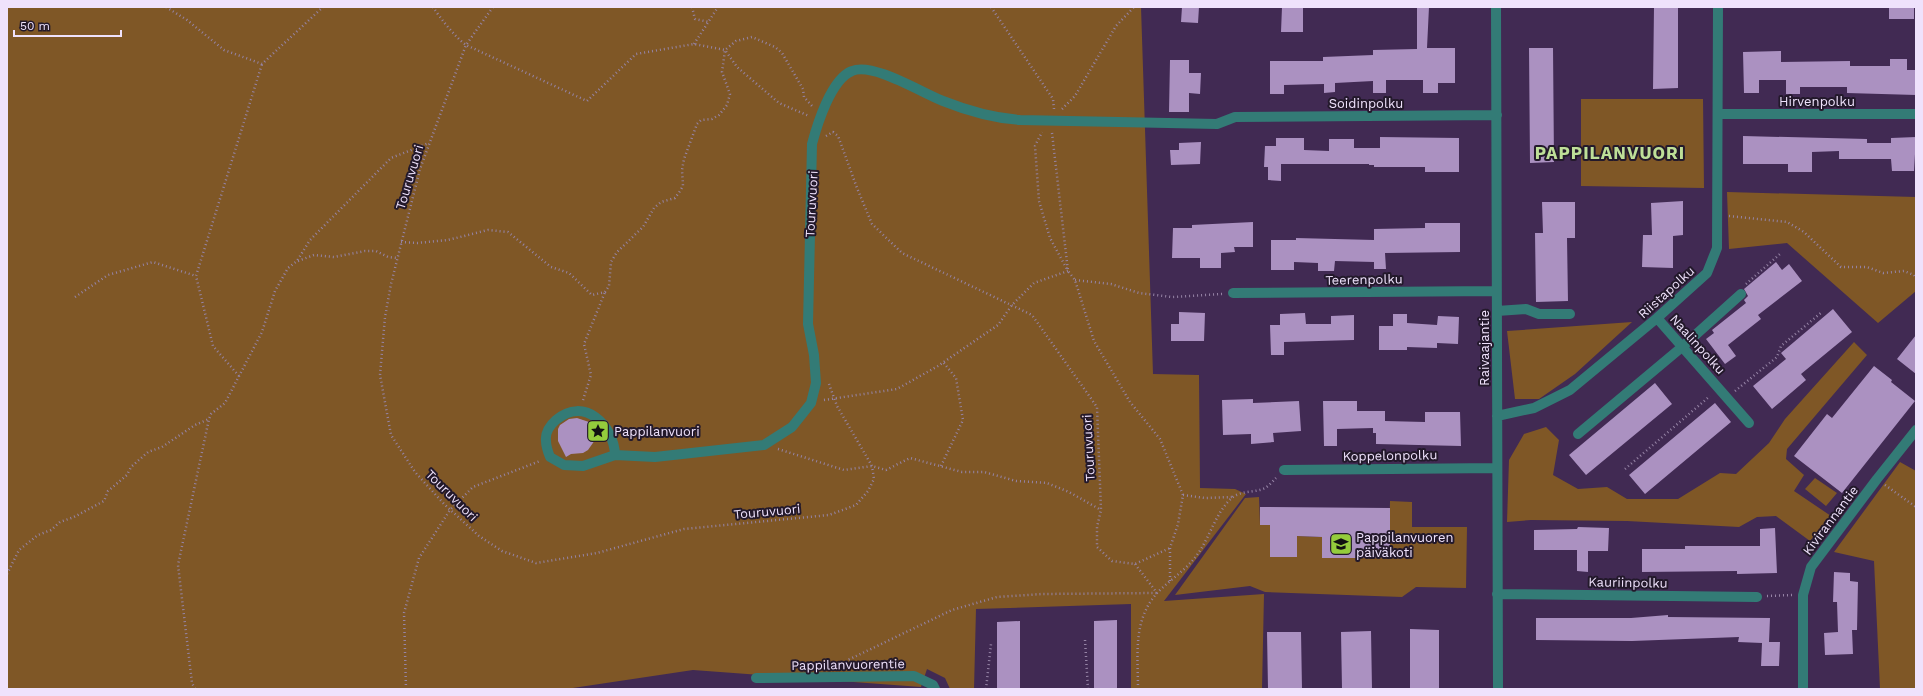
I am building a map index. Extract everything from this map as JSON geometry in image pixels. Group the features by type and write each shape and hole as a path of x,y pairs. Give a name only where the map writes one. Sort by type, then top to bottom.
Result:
{"street":[{"name":"Raivaajantie","path":"1496,7 1498,689"},
{"name":"Riistapolku","path":"1497,416 1534,408 1570,390 1657,318 1707,273 1717,248 1719,114 1718,7"},
{"path":"615,455 615,446 605,426 594,415 580,410 563,413 550,425 546,440 550,456 564,465 582,466 615,455 655,457 764,445 792,427 811,403 816,383 814,355 808,324 812,144 818,120 823,108 844,75 852,70 864,69 888,76 943,101 995,118 1047,121"},
{"name":"Hirvenpolku","path":"1719,114 1916,114"},
{"name":"Soidinpolku","path":"1047,121 1217,124 1235,117 1497,115"},
{"name":"Teerenpolku","path":"1233,293 1496,291"},
{"path":"1578,434 1682,347 1741,294"},
{"path":"1497,310 1526,309 1538,314 1570,314"},
{"name":"Naalinpolku","path":"1657,318 1719,387 1748,423"},
{"name":"Kivirannantie","path":"1803,689 1803,595 1811,567 1916,430"},
{"name":"Koppelonpolku","path":"1284,470 1497,468"},
{"name":"Kauriinpolku","path":"1497,594 1758,597"},
{"name":"Pappilanvuorentie","path":"756,678 914,676 933,685 935,689"}],"path":[{"path":"166,7 187,20 224,50 262,64"},
{"path":"239,376 213,346 196,276 262,64 323,7"},
{"path":"433,7 441,19 456,33 458,39 466,45 587,101 636,54 694,44 725,50 737,67 779,103 818,120"},
{"name":"Touruvuori","path":"493,7 466,45 430,143 415,188 401,242 385,317 380,375 391,436 415,472 450,510 479,536 502,551 536,563 597,553 684,529 828,515 856,505 868,491 874,479 872,466"},
{"path":"692,7 695,19 709,22"},
{"path":"694,44 718,7"},
{"path":"991,7 1053,99 1054,111 1047,121 1035,146 1039,201 1050,238 1074,280 1094,341 1130,402 1160,439 1173,467 1183,495 1178,524 1170,548 1170,582"},
{"path":"1047,121 1075,96 1116,26 1134,7"},
{"path":"580,410 591,375 584,344 605,292 609,286 612,262 617,252 643,227 654,208 661,202 675,198 683,186 682,170 684,159 698,124 701,120 712,119 719,115 727,105 730,94 722,72 725,50 736,41 752,38 775,47 786,59 803,88 804,97 812,107 823,108"},
{"path":"1047,121 1055,152 1068,271"},
{"name":"Touruvuori","path":"825,141 826,136 833,132 838,136 872,224 902,252 1032,315 1097,407 1101,510 1097,527 1097,547 1112,561 1135,564"},
{"path":"297,261 310,240 391,158 430,143"},
{"path":"1729,216 1788,222 1804,232 1828,257 1841,267 1867,267 1883,273 1904,271 1914,275 1916,278"},
{"path":"401,242 417,243 448,240 488,230 508,232 551,267 569,273 592,295 605,292"},
{"path":"195,689 192,683 178,565 211,414 225,403 262,332 275,291 288,268 297,261 314,255 334,258 365,251 376,252 388,257 397,258"},
{"path":"1741,294 1741,288 1780,254"},
{"path":"75,297 108,275 153,262 196,276"},
{"path":"833,398 897,390 943,362 998,325 1012,305 1034,283 1068,271"},
{"path":"1074,280 1111,284 1139,293 1172,297 1233,293"},
{"path":"1727,397 1777,357 1781,346 1822,312"},
{"path":"941,466 963,420 956,378 943,362"},
{"path":"829,383 833,398 872,466"},
{"path":"1625,468 1719,387"},
{"path":"7,574 18,550 38,535 51,530 60,522 74,517 104,501 108,492 127,475 131,467 148,452 162,447 195,425 209,419"},
{"path":"764,445 844,470 872,466 886,470 910,458 962,472 984,472 1016,481 1047,484 1069,492 1101,510"},
{"path":"406,689 404,613 419,558 450,510 473,487 550,456"},
{"path":"1138,689 1138,641 1142,615 1152,598 1189,565 1201,549 1222,511 1233,498 1245,492 1266,488 1284,470"},
{"path":"1877,479 1916,507"},
{"path":"1183,495 1205,498 1233,498"},
{"path":"1157,593 1135,564 1170,548"},
{"path":"837,677 848,660 855,656 952,610 997,597 1050,594 1157,593"},
{"path":"1758,597 1803,595"},
{"path":"1086,640 1088,689"},
{"path":"986,689 991,644"}],"shaded area":[{"path":"7,7 1141,7 1153,374 1199,375 1200,488 1235,489 1246,494 1164,601 1264,594 1262,689 1131,689 1131,604 976,609 974,689 950,689 945,678 927,669 921,687 693,670 566,689 7,689"},
{"path":"1581,99 1703,99 1704,188 1581,186"},
{"path":"1727,192 1916,197 1916,291 1878,323 1787,243 1729,249"},
{"path":"1632,322 1575,374 1539,399 1515,399 1507,331"},
{"path":"1854,342 1867,355 1787,449 1786,459 1804,475 1794,491 1831,516 1810,541 1776,516 1757,517 1739,527 1627,521 1531,520 1507,522 1509,460 1524,434 1546,427 1559,440 1553,475 1578,489 1607,487 1627,499 1678,499 1720,473 1736,474 1769,443 1785,419"},
{"path":"1900,462 1916,471 1916,689 1880,689 1874,561 1834,552"},
{"path":"1815,478 1837,493 1826,506 1805,489"},
{"path":"1259,497 1260,525 1270,525 1270,557 1297,557 1297,536 1322,537 1389,558 1390,501 1412,502 1412,527 1467,527 1466,588 1416,587 1402,597 1265,592 1250,586 1175,595 1245,498"}],"building":[{"path":"1182,7 1199,7 1198,23 1181,22"},
{"path":"1282,7 1303,7 1303,32 1281,32"},
{"path":"1417,7 1429,7 1427,48 1455,48 1455,83 1438,83 1438,93 1423,93 1423,80 1386,80 1386,93 1373,93 1373,81 1335,83 1335,92 1324,93 1324,84 1284,85 1284,94 1270,94 1270,61 1323,61 1323,57 1373,55 1373,50 1417,49"},
{"path":"1654,7 1678,7 1678,88 1653,89"},
{"path":"1889,7 1914,7 1914,19 1889,19"},
{"path":"1529,48 1553,48 1554,162 1530,163"},
{"path":"1781,51 1781,62 1850,61 1850,66 1890,66 1890,59 1907,59 1907,70 1916,70 1916,95 1847,93 1847,87 1800,87 1800,94 1786,94 1786,80 1759,80 1759,93 1744,93 1743,52"},
{"path":"1170,60 1189,60 1189,73 1201,73 1200,94 1189,93 1189,112 1169,112"},
{"path":"1743,136 1867,139 1867,143 1891,143 1891,138 1916,137 1914,171 1892,171 1891,159 1839,159 1839,151 1812,152 1812,172 1788,172 1788,164 1743,164"},
{"path":"1380,137 1459,138 1459,172 1425,172 1425,167 1374,167 1374,165 1369,164 1281,164 1281,181 1268,180 1268,167 1264,167 1265,146 1276,146 1276,138 1304,138 1304,150 1329,151 1329,139 1354,139 1354,148 1380,148"},
{"path":"1201,142 1200,164 1171,165 1170,150 1179,150 1179,143"},
{"path":"1683,201 1683,235 1673,236 1673,268 1642,267 1643,235 1652,235 1651,203"},
{"path":"1542,202 1575,202 1575,238 1567,238 1568,301 1536,302 1535,233 1543,233"},
{"path":"1253,222 1253,247 1234,247 1235,252 1221,253 1221,268 1200,268 1200,258 1172,258 1173,228 1192,228 1192,225"},
{"path":"1425,223 1460,223 1460,252 1385,253 1386,269 1374,269 1374,262 1335,261 1334,271 1318,271 1318,263 1294,262 1294,270 1271,270 1271,240 1296,240 1296,238 1374,240 1374,229 1425,228"},
{"path":"1776,262 1782,270 1789,264 1802,281 1758,315 1761,319 1728,345 1736,356 1725,364 1706,339 1714,333 1712,330 1746,303 1744,300 1748,296 1744,289"},
{"path":"1833,309 1852,332 1801,374 1806,380 1772,409 1753,386 1786,359 1781,353"},
{"path":"1179,312 1205,313 1204,341 1171,341 1171,324 1179,324"},
{"path":"1305,313 1306,324 1331,324 1331,316 1354,315 1354,340 1284,342 1284,355 1271,355 1270,325 1280,325 1280,314"},
{"path":"1393,314 1407,314 1407,323 1437,325 1438,316 1459,317 1458,344 1437,343 1437,348 1407,347 1407,350 1379,350 1379,326 1393,326"},
{"path":"1916,335 1916,374 1897,359"},
{"path":"1874,366 1915,401 1842,493 1794,456 1827,414 1832,418"},
{"path":"1655,383 1672,404 1586,475 1569,455"},
{"path":"1253,399 1253,403 1299,401 1301,431 1273,433 1274,442 1251,444 1251,434 1223,435 1222,400"},
{"path":"1323,401 1357,401 1357,411 1385,411 1385,421 1425,422 1425,412 1460,412 1461,446 1376,444 1376,433 1373,433 1373,428 1337,429 1337,446 1324,446"},
{"path":"1715,403 1731,422 1645,494 1629,475"},
{"path":"577,418 592,423 597,431 595,440 588,450 583,453 571,454 566,457 558,441 558,429 560,425 569,419"},
{"path":"1260,507 1390,508 1390,558 1322,558 1322,537 1297,536 1297,557 1270,557 1270,525 1260,525"},
{"path":"1578,527 1609,528 1608,551 1588,551 1588,572 1577,571 1577,550 1534,550 1534,530 1577,529"},
{"path":"1775,528 1777,573 1737,574 1737,571 1642,572 1642,549 1685,549 1685,546 1760,546 1760,529"},
{"path":"1834,572 1850,573 1850,581 1858,582 1857,630 1852,630 1853,654 1825,655 1824,633 1838,632 1837,602 1833,602"},
{"path":"1668,615 1668,617 1770,618 1769,642 1780,642 1779,666 1761,666 1762,643 1738,642 1739,637 1632,641 1536,640 1536,618 1631,618"},
{"path":"1117,620 1117,689 1094,689 1094,621"},
{"path":"1020,621 1020,689 997,689 997,622"},
{"path":"1410,629 1439,630 1439,689 1410,689"},
{"path":"1371,631 1372,689 1342,689 1341,632"},
{"path":"1267,632 1301,632 1302,689 1268,689"}],"place":[{"name":"Pappilanvuori","path":"598,431"},
{"name":"Pappilanvuoren päiväkoti","path":"1341,544"}],"district":[{"name":"PAPPILANVUORI","path":"1610,153"}]}
